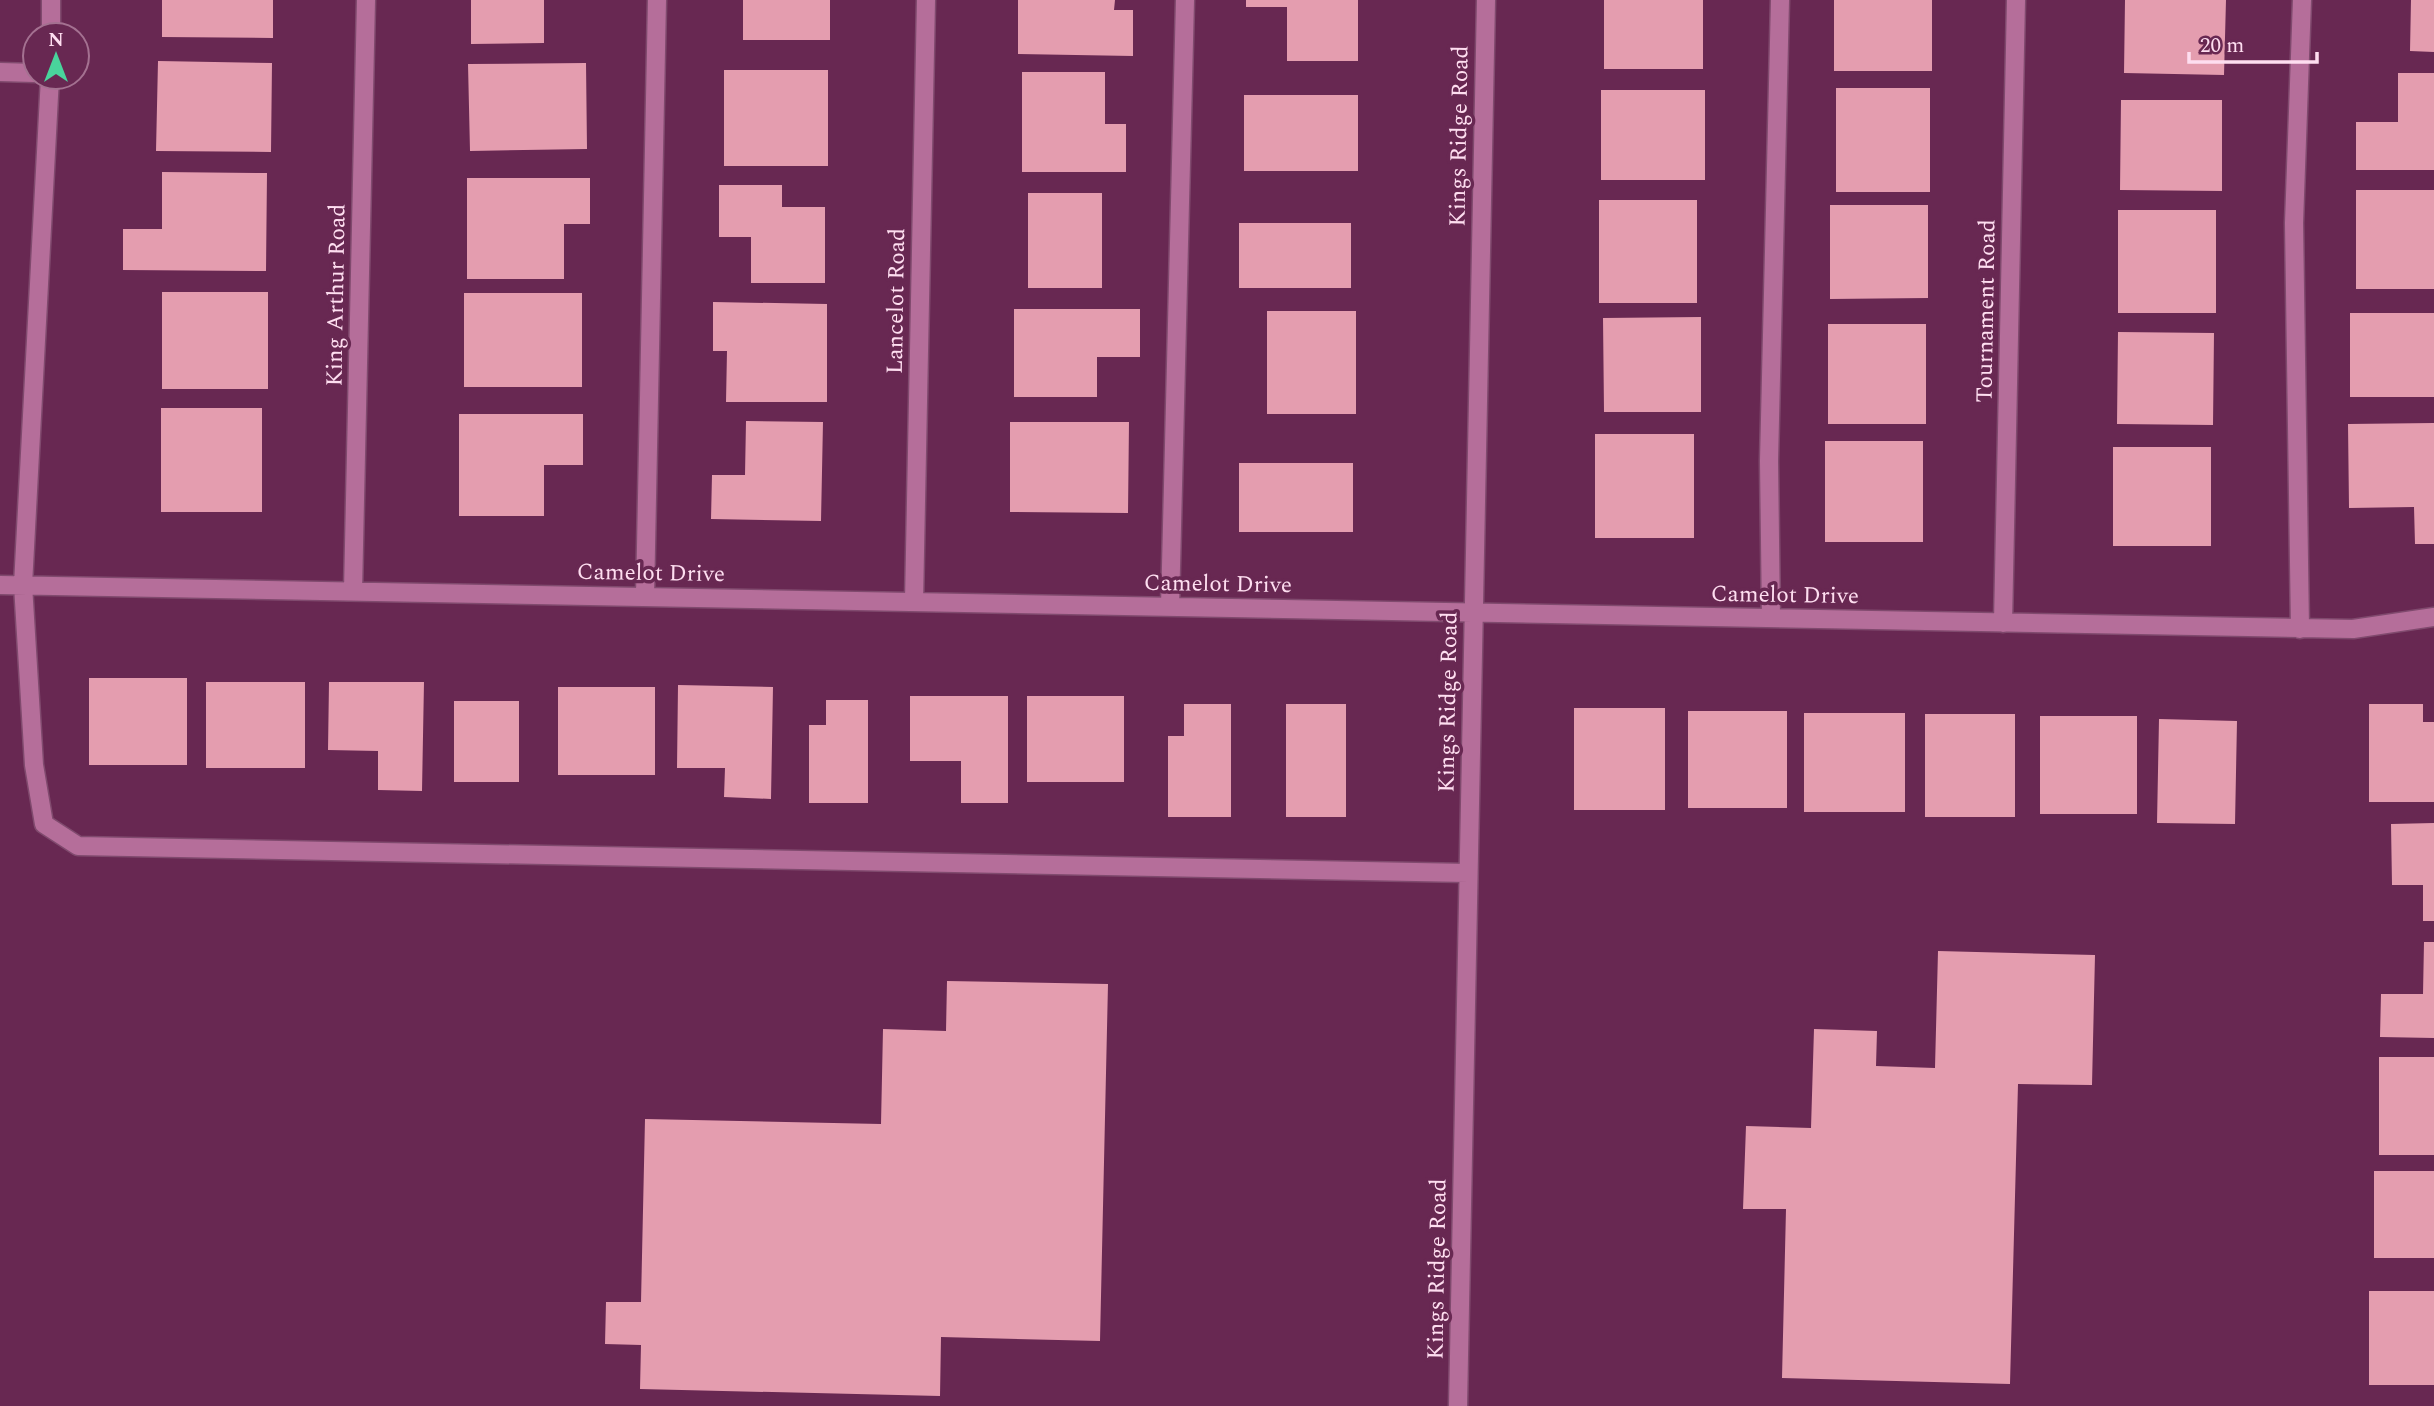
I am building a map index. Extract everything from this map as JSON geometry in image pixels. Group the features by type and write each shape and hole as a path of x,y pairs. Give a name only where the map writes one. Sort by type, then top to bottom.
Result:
{"street":[{"path":"51,0 51,21"},
{"name":"King Arthur Road","path":"353,591 366,0"},
{"path":"645,597 657,0"},
{"name":"Lancelot Road","path":"914,602 926,0"},
{"path":"1170,607 1185,0"},
{"name":"Kings Ridge Road","path":"1458,1406 1486,0"},
{"path":"1771,618 1769,461 1780,0"},
{"name":"Tournament Road","path":"2003,623 2016,0"},
{"path":"2300,629 2294,223 2302,0"},
{"path":"0,72 21,73"},
{"path":"49,91 23,585 34,765 44,824 78,846 1468,873"},
{"name":"Camelot Drive","path":"0,585 2300,629 2353,629 2434,617"}],"building":[{"path":"162,0 273,0 273,38 162,37"},
{"path":"471,0 544,0 544,43 471,44"},
{"path":"743,0 830,0 830,40 743,40"},
{"path":"1018,0 1115,0 1114,10 1133,10 1133,56 1018,54"},
{"path":"1246,0 1358,0 1358,61 1287,61 1287,7 1246,7"},
{"path":"1604,0 1703,0 1703,69 1604,69"},
{"path":"1834,0 1932,0 1932,71 1834,71"},
{"path":"2125,0 2226,0 2224,75 2124,73"},
{"path":"2411,0 2434,0 2434,52 2410,51"},
{"path":"158,61 272,63 271,152 156,151"},
{"path":"586,63 587,149 470,151 468,64"},
{"path":"724,70 828,70 828,166 724,166"},
{"path":"1022,72 1105,72 1105,124 1126,124 1126,172 1022,172"},
{"path":"2398,73 2434,73 2434,170 2356,170 2356,122 2398,122"},
{"path":"1836,88 1930,88 1930,192 1836,192"},
{"path":"1601,90 1705,90 1705,180 1601,180"},
{"path":"1244,95 1358,95 1358,171 1244,171"},
{"path":"2121,100 2222,100 2222,191 2120,190"},
{"path":"162,172 267,173 266,271 123,270 123,229 162,229"},
{"path":"467,178 590,178 590,224 564,224 564,279 467,279"},
{"path":"719,185 782,185 782,207 825,207 825,283 751,283 751,237 719,237"},
{"path":"2356,190 2434,190 2434,289 2356,289"},
{"path":"1028,193 1102,193 1102,288 1028,288"},
{"path":"1599,200 1697,200 1697,303 1599,303"},
{"path":"1830,205 1928,205 1928,298 1830,299"},
{"path":"2118,210 2216,210 2216,313 2118,313"},
{"path":"1239,223 1351,223 1351,288 1239,288"},
{"path":"162,292 268,292 268,389 162,389"},
{"path":"464,293 582,293 582,387 464,387"},
{"path":"713,302 827,304 827,402 726,402 727,351 713,351"},
{"path":"1014,309 1140,309 1140,357 1097,357 1097,397 1014,397"},
{"path":"1267,311 1356,311 1356,414 1267,414"},
{"path":"2350,313 2434,313 2434,397 2350,397"},
{"path":"1701,317 1701,412 1604,412 1603,318"},
{"path":"1828,324 1926,324 1926,424 1828,424"},
{"path":"2118,332 2214,333 2213,425 2117,424"},
{"path":"161,408 262,408 262,512 161,512"},
{"path":"459,414 583,414 583,465 544,465 544,516 459,516"},
{"path":"746,421 823,422 821,521 711,519 712,475 745,475"},
{"path":"1010,422 1129,422 1128,513 1010,512"},
{"path":"2434,423 2434,544 2415,544 2414,507 2349,508 2348,424"},
{"path":"1595,434 1694,434 1694,538 1595,538"},
{"path":"1825,441 1923,441 1923,542 1825,542"},
{"path":"2113,447 2211,447 2211,546 2113,546"},
{"path":"1239,463 1353,463 1353,532 1239,532"},
{"path":"89,678 187,678 187,765 89,765"},
{"path":"206,682 305,682 305,768 206,768"},
{"path":"329,682 424,682 422,791 378,790 378,751 328,750"},
{"path":"678,685 773,687 771,799 724,797 725,768 677,768"},
{"path":"558,687 655,687 655,775 558,775"},
{"path":"910,696 1008,696 1008,803 961,803 961,761 910,761"},
{"path":"1027,696 1124,696 1124,782 1027,782"},
{"path":"826,700 868,700 868,803 809,803 809,725 826,725"},
{"path":"454,701 519,701 519,782 454,782"},
{"path":"1184,704 1231,704 1231,817 1168,817 1168,736 1184,736"},
{"path":"1286,704 1346,704 1346,817 1286,817"},
{"path":"2369,704 2423,704 2423,722 2434,722 2434,802 2369,802"},
{"path":"1574,708 1665,708 1665,810 1574,810"},
{"path":"1688,711 1787,711 1787,808 1688,808"},
{"path":"1804,713 1905,713 1905,812 1804,812"},
{"path":"1925,714 2015,714 2015,817 1925,817"},
{"path":"2040,716 2137,716 2137,814 2040,814"},
{"path":"2159,719 2237,721 2235,824 2157,823"},
{"path":"2434,823 2434,921 2423,921 2423,885 2392,885 2391,824"},
{"path":"2424,942 2434,942 2434,1038 2380,1037 2381,994 2423,994"},
{"path":"1938,951 2095,955 2092,1085 2018,1084 2010,1384 1782,1378 1786,1209 1743,1209 1746,1126 1811,1128 1814,1029 1877,1031 1876,1066 1935,1068"},
{"path":"947,981 1108,984 1100,1341 941,1337 940,1396 640,1389 641,1345 605,1344 606,1302 641,1302 645,1119 881,1124 883,1029 946,1031"},
{"path":"2379,1057 2434,1057 2434,1155 2379,1155"},
{"path":"2374,1171 2434,1171 2434,1258 2374,1258"},
{"path":"2369,1291 2434,1291 2434,1385 2369,1385"}]}
